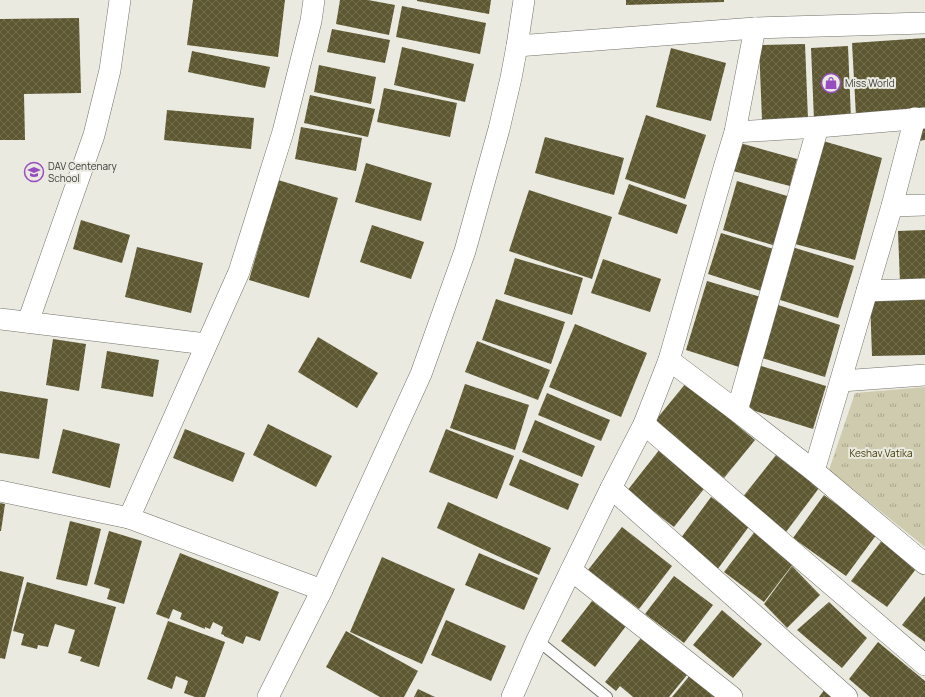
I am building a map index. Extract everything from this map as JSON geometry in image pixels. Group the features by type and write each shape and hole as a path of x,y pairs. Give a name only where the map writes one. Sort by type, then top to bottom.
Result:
{"street":[{"path":"28,322 94,135 110,70 120,0"},
{"path":"129,518 239,272 283,132 311,21 314,0"},
{"path":"268,697 322,590 424,367 465,251 499,129 517,46 524,0"},
{"path":"517,46 755,28 925,23"},
{"path":"512,697 571,570 644,424 669,360 735,132 755,28"},
{"path":"735,132 818,127 920,118 892,206 814,470"},
{"path":"737,411 818,127"},
{"path":"892,206 925,205"},
{"path":"867,291 925,289"},
{"path":"0,319 206,344"},
{"path":"669,360 814,470 925,564"},
{"path":"841,381 925,375"},
{"path":"644,424 925,665"},
{"path":"611,488 847,697"},
{"path":"0,491 129,518 322,590"},
{"path":"571,570 732,697"}],"lane":[{"path":"538,640 607,697"}],"green space":[{"name":"Keshav Vatika","path":"925,387 925,547 829,470 855,393"}],"building":[{"path":"193,0 285,0 278,57 187,45"},
{"path":"340,0 368,0 395,5 389,35 336,24"},
{"path":"417,0 491,0 489,14"},
{"path":"626,0 724,0 724,2 626,5"},
{"path":"402,6 486,23 480,54 396,37"},
{"path":"79,18 81,93 24,94 25,140 0,140 0,19"},
{"path":"332,29 390,40 385,63 327,52"},
{"path":"925,38 925,112 856,116 852,43"},
{"path":"805,44 808,119 762,120 759,45"},
{"name":"Miss World","path":"848,46 851,119 814,120 811,48"},
{"path":"402,47 474,64 465,102 394,85"},
{"path":"671,48 726,63 711,121 656,107"},
{"path":"192,51 270,67 265,88 188,72"},
{"path":"319,65 376,77 371,104 314,92"},
{"path":"384,88 457,103 450,137 377,122"},
{"path":"310,95 375,109 368,137 304,123"},
{"path":"167,110 254,118 251,149 164,140"},
{"path":"646,115 706,135 685,199 625,179"},
{"path":"925,125 925,140 918,141 917,126"},
{"path":"301,127 362,138 356,171 295,159"},
{"path":"545,137 624,158 614,195 535,173"},
{"path":"823,141 882,158 855,260 795,244"},
{"path":"740,143 797,159 790,186 733,171"},
{"path":"366,163 432,183 421,221 355,202"},
{"path":"278,180 338,198 309,298 249,280"},
{"path":"737,181 794,198 779,247 723,230"},
{"path":"629,184 687,205 677,234 618,214"},
{"path":"529,190 612,217 592,279 509,251"},
{"path":"81,220 130,235 122,263 73,249"},
{"path":"372,225 424,242 411,279 360,262"},
{"path":"925,230 925,282 900,283 898,231"},
{"path":"721,233 777,250 764,292 708,274"},
{"path":"137,247 203,263 191,313 125,297"},
{"path":"792,247 854,266 838,318 777,299"},
{"path":"515,258 583,278 572,315 504,294"},
{"path":"603,259 661,279 650,312 591,293"},
{"path":"707,281 764,298 742,368 686,350"},
{"path":"925,297 925,355 872,356 870,299"},
{"path":"496,299 565,322 551,364 482,340"},
{"path":"775,304 840,325 825,377 759,357"},
{"path":"575,324 647,353 621,417 549,387"},
{"path":"318,337 378,373 357,408 298,372"},
{"path":"53,339 86,344 79,391 46,385"},
{"path":"477,341 550,370 538,400 465,372"},
{"path":"107,351 159,360 153,397 101,388"},
{"path":"758,365 826,386 813,429 745,408"},
{"path":"686,383 755,440 724,478 655,421"},
{"path":"465,384 529,405 515,450 450,428"},
{"path":"0,391 48,399 39,459 0,453"},
{"path":"547,393 610,420 601,441 538,415"},
{"path":"535,420 595,446 582,477 522,452"},
{"path":"268,424 332,456 316,487 253,455"},
{"path":"63,429 120,444 110,488 52,473"},
{"path":"185,429 245,453 233,482 173,458"},
{"path":"446,429 514,456 497,499 429,472"},
{"path":"660,449 707,485 674,527 627,491"},
{"path":"776,455 819,488 786,532 742,498"},
{"path":"520,459 579,484 568,510 509,485"},
{"path":"824,495 877,534 846,576 793,538"},
{"path":"711,497 750,525 717,570 678,542"},
{"path":"448,502 551,548 539,575 437,528"},
{"path":"0,503 5,504 1,531 0,531"},
{"path":"70,521 101,529 87,586 56,579"},
{"path":"622,527 672,566 639,609 588,570"},
{"path":"756,530 796,560 764,602 724,572"},
{"path":"109,531 142,541 124,604 107,599 110,589 94,584"},
{"path":"886,535 922,561 887,607 851,581"},
{"path":"180,553 279,592 260,641 246,636 243,644 221,634 223,627 213,622 210,629 205,627 205,629 180,619 182,613 173,609 169,619 156,614"},
{"path":"479,553 538,578 524,610 465,585"},
{"path":"382,557 455,589 422,664 350,632"},
{"path":"792,566 820,595 787,628 764,604"},
{"path":"0,571 24,577 5,659 0,658"},
{"path":"674,576 713,605 684,643 645,614"},
{"path":"27,582 116,607 99,667 80,661 82,657 68,653 75,630 55,624 48,647 38,645 37,649 21,645 24,634 13,631"},
{"path":"925,596 925,642 902,625"},
{"path":"592,601 626,626 595,667 561,641"},
{"path":"829,602 867,638 842,668 797,630"},
{"path":"722,610 762,644 733,678 693,645"},
{"path":"446,620 506,646 491,681 431,655"},
{"path":"168,621 225,642 205,697 195,697 184,693 188,681 176,676 172,689 147,679"},
{"path":"346,631 418,671 404,697 380,697 326,667"},
{"path":"641,638 687,675 669,697 633,697 620,686 616,691 605,682"},
{"path":"878,642 925,681 925,697 870,697 849,679"},
{"path":"691,674 719,697 672,697"},
{"path":"418,689 435,697 414,697"},
{"path":"825,689 835,697 819,697"}],"place":[{"name":"Miss World","path":"831,83"},
{"name":"DAV Centenary School","path":"34,172"}]}
